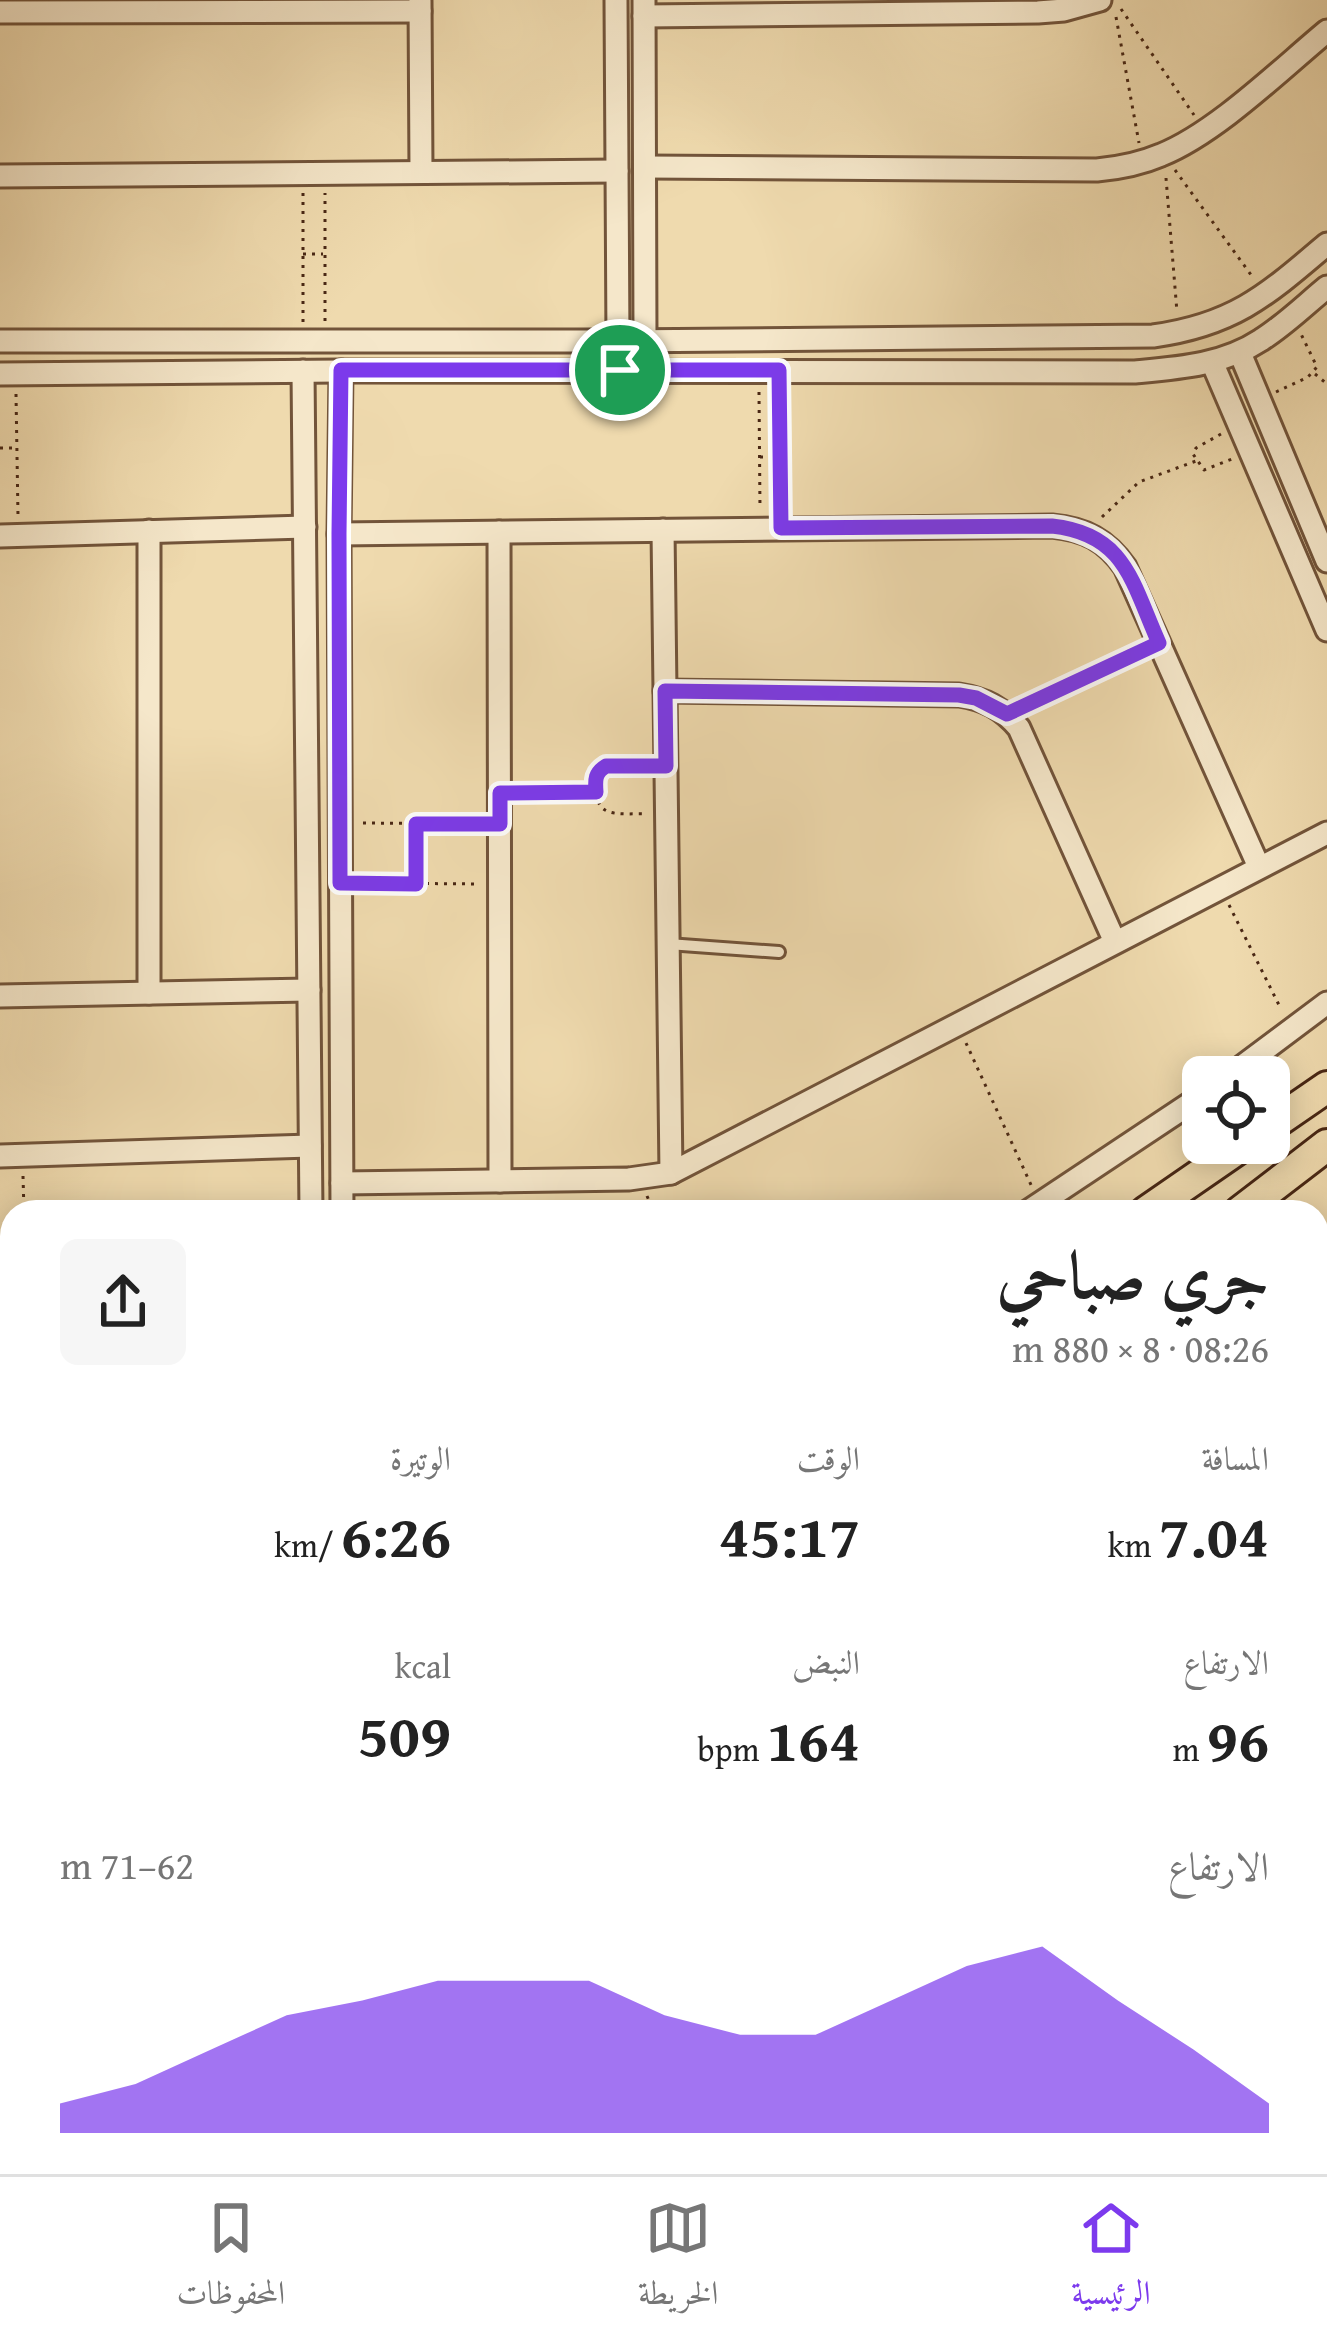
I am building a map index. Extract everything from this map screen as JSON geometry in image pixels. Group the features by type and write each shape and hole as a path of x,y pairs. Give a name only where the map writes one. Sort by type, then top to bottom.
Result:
{"main road":[{"path":"1290,1113 1327,1087"},
{"path":"1256,1200 1327,1145"},
{"path":"1163,1200 1216,1164"}],"street":[{"path":"616,0 618,341"},
{"path":"645,340 644,8 1038,12 1100,0"},
{"path":"0,12 420,5 422,172"},
{"path":"645,167 1097,170 1153,158 1205,131 1327,31"},
{"path":"0,176 617,171"},
{"path":"0,341 1126,336 1179,332 1225,318 1266,296 1327,244"},
{"path":"8,374 1135,372 1211,362 1240,352 1327,287"},
{"path":"1240,352 1327,561"},
{"path":"1211,362 1327,630"},
{"path":"341,370 342,1200"},
{"path":"303,371 311,1200"},
{"path":"339,534 1052,526 1087,533 1115,553 1125,567 1259,867"},
{"path":"9,536 305,527"},
{"path":"663,530 671,1173"},
{"path":"149,532 149,993"},
{"path":"499,532 500,1181"},
{"path":"665,691 959,695 1007,714 1019,728 1115,942"},
{"path":"342,1183 629,1179 671,1173 1327,833"},
{"path":"0,996 309,990"},
{"path":"1257,1056 1327,1003"},
{"path":"1045,1200 1182,1109"},
{"path":"12,1156 310,1146"}],"lane":[{"path":"668,944 779,952"}],"path":[{"path":"1114,0 1205,131"},
{"path":"1114,0 1153,158 1179,332"},
{"path":"1153,158 1266,296"},
{"path":"314,174 303,254 314,341"},
{"path":"314,174 325,254 314,341"},
{"path":"303,254 325,254"},
{"path":"1291,317 1316,361 1314,373"},
{"path":"769,370 760,458 771,528"},
{"path":"769,370 780,458 771,528"},
{"path":"1314,373 1327,384"},
{"path":"1259,400 1314,373"},
{"path":"8,374 16,448 9,536"},
{"path":"1239,425 1193,454 1201,469 1208,470 1250,451"},
{"path":"0,448 16,448"},
{"path":"760,458 780,458"},
{"path":"1087,533 1139,482 1196,461"},
{"path":"1007,714 1159,643"},
{"path":"666,766 606,766 595,779 596,801 610,813 666,814"},
{"path":"500,793 596,792"},
{"path":"340,823 500,824"},
{"path":"416,824 416,884"},
{"path":"340,883 500,884"},
{"path":"1220,887 1292,1031"},
{"path":"958,1025 1031,1200"},
{"path":"12,1156 21,1200"}],"route":[{"path":"341,370 620,370 779,370 781,528 1071,528 1102,541 1115,553 1159,643 1007,714 993,704 959,695 665,691 666,766 606,766 595,779 596,792 500,793 500,824 416,824 416,884 340,883 341,370"}]}
